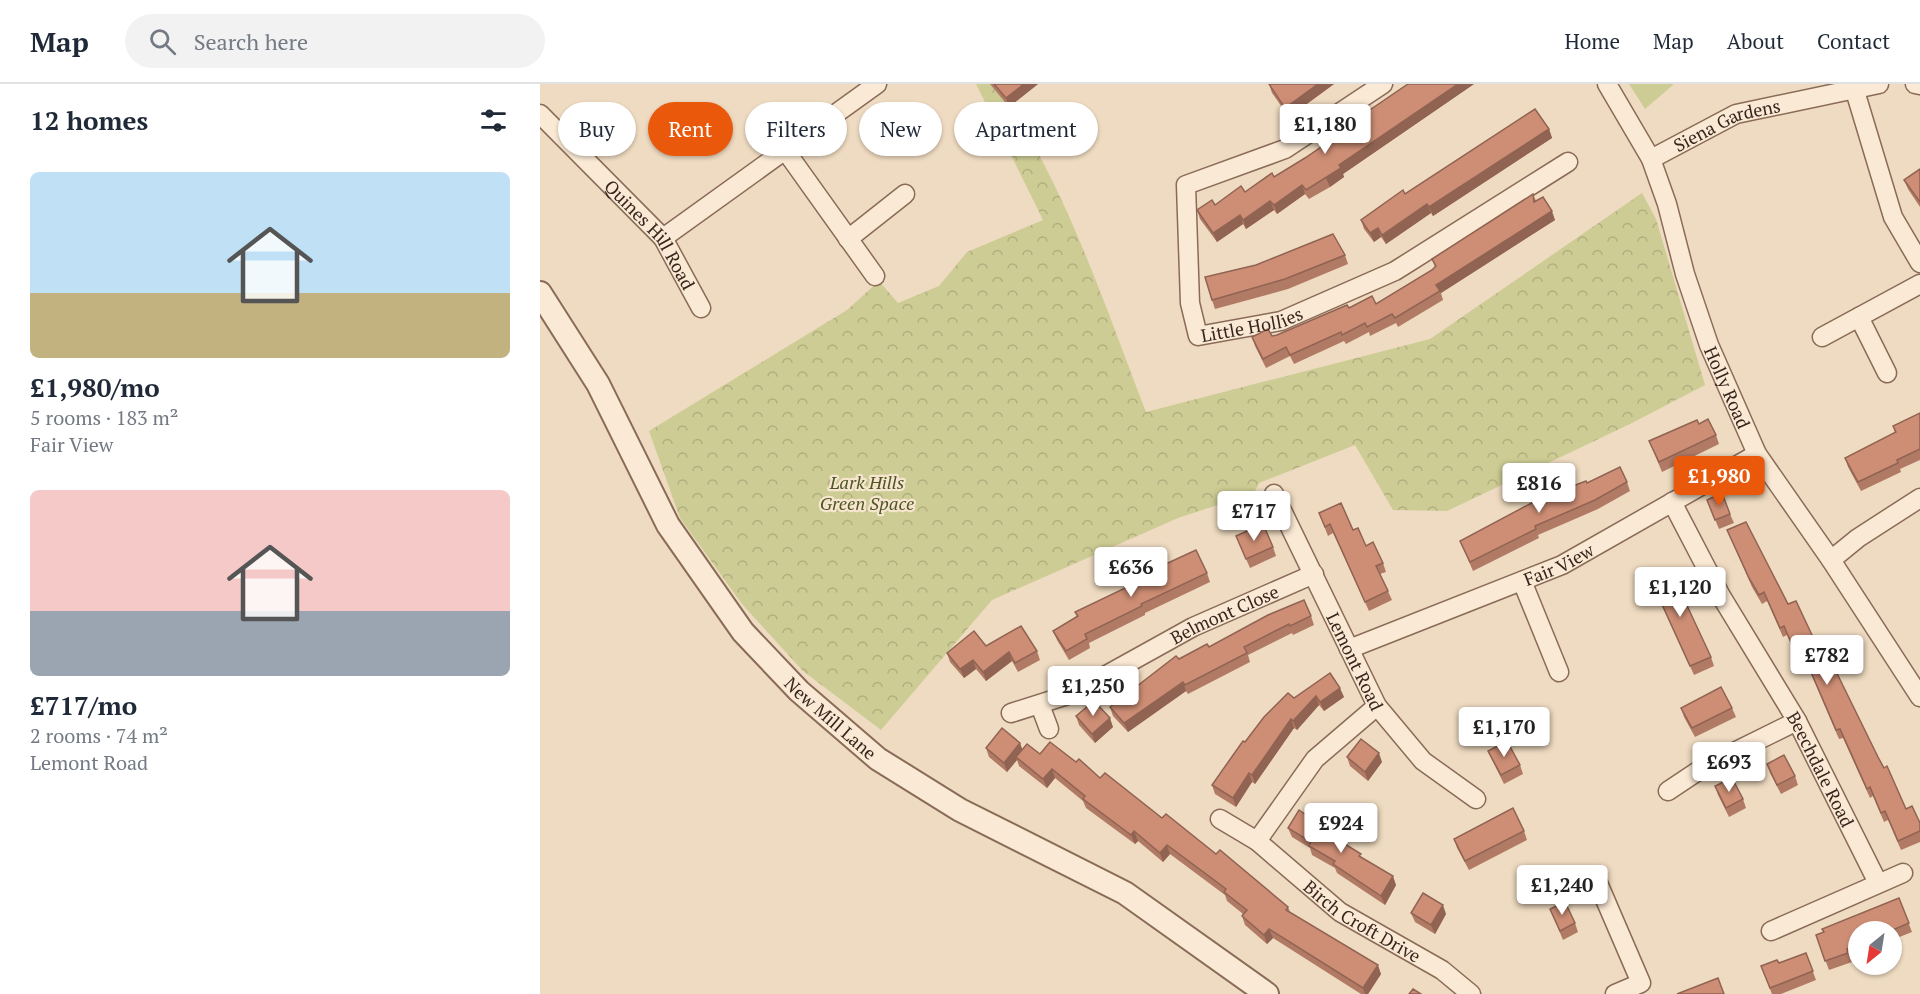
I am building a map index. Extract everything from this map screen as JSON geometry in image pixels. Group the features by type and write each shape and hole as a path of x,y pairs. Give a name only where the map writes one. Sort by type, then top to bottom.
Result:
{"street":[{"path":"847,106 877,84"},
{"name":"Little Hollies","path":"1383,84 1285,148 1186,185 1190,303 1198,336 1281,321 1386,275 1568,162"},
{"name":"Holly Road","path":"1606,84 1651,159 1667,204 1685,274 1709,345 1757,454 1831,560 1920,697"},
{"name":"Siena Gardens","path":"1651,159 1736,114 1806,91 1855,91 1879,84"},
{"path":"1915,84 1920,85"},
{"path":"1855,91 1893,217 1920,263"},
{"name":"Quines Hill Road","path":"540,114 663,238 701,308"},
{"path":"663,238 777,156"},
{"path":"789,156 875,276"},
{"path":"848,239 905,194"},
{"path":"1822,337 1920,284"},
{"name":"New Mill Lane","path":"540,293 598,384 668,525 743,632 799,691 878,759 960,810 1125,893 1267,994"},
{"path":"1859,317 1887,373"},
{"name":"Fair View","path":"1349,649 1562,566 1757,454"},
{"name":"Lemont Road","path":"1274,494 1377,706 1424,761 1476,799"},
{"path":"1831,560 1858,538 1920,498"},
{"name":"Beechdale Road","path":"1672,502 1721,596 1797,721 1878,883"},
{"name":"Belmont Close","path":"1011,713 1074,693 1193,627 1314,574"},
{"path":"1522,581 1558,672"},
{"path":"1040,705 1049,729"},
{"path":"1257,841 1315,759 1377,706"},
{"path":"1668,791 1704,766 1797,721"},
{"name":"Birch Croft Drive","path":"1220,819 1257,841 1340,912 1442,970 1471,994"},
{"path":"1771,931 1903,873"},
{"path":"1598,883 1641,983 1614,994"}],"green space":[{"name":"Lark Hills Green Space","path":"976,84 996,84 1007,102 985,102"},
{"path":"1629,84 1674,84 1645,109"},
{"name":"Lark Hills Green Space","path":"1011,156 1039,156 1042,161 1081,244 1146,412 1430,339 1642,193 1656,219 1705,385 1630,424 1447,511 1393,510 1355,445 1259,483 1254,493 1178,518 992,600 881,730 803,671 742,604 680,518 649,431 847,310 879,281 898,303 939,286 967,252 1043,220"}],"building":[{"path":"994,84 1024,84 1006,98"},
{"path":"1269,84 1318,84 1285,108"},
{"path":"1408,84 1458,84 1339,165 1341,168 1306,190 1302,185 1274,205 1270,201 1243,220 1240,215 1213,233 1197,210 1212,200 1215,205 1241,186 1245,192 1272,173 1274,177 1334,138 1333,135"},
{"path":"1535,109 1549,129 1429,207 1427,204 1382,235 1378,228 1370,233 1361,220 1403,190 1405,194"},
{"path":"1920,169 1920,202 1904,180"},
{"path":"1533,194 1534,202 1543,197 1552,211 1436,285 1440,291 1395,318 1392,314 1367,327 1365,323 1342,335 1341,332 1290,355 1286,347 1263,359 1252,337 1268,329 1272,336 1277,335 1347,305 1349,308 1372,296 1376,304 1432,270 1436,266 1432,259"},
{"path":"1333,234 1345,255 1285,279 1212,300 1205,277 1256,265"},
{"path":"1920,413 1920,449 1897,460 1898,463 1858,482 1845,458 1896,432 1893,426"},
{"path":"1708,419 1716,435 1659,462 1649,441 1697,420 1699,424"},
{"path":"1620,467 1627,482 1595,500 1535,526 1536,529 1470,562 1460,541 1539,499 1586,481 1587,483"},
{"path":"1722,493 1730,514 1715,520 1707,500"},
{"path":"1341,503 1353,530 1358,528 1366,546 1373,542 1383,563 1376,566 1388,591 1365,602 1330,524 1325,527 1319,513"},
{"path":"1746,522 1788,604 1796,601 1820,652 1825,649 1878,757 1884,768 1887,766 1906,809 1912,806 1920,823 1920,831 1898,841 1885,811 1881,813 1870,787 1867,789 1840,729 1836,730 1802,651 1796,654 1784,626 1780,628 1764,592 1759,595 1727,530"},
{"path":"1263,524 1273,547 1246,559 1236,536"},
{"path":"1196,550 1207,573 1085,634 1087,639 1066,651 1053,631 1078,616 1075,612 1140,581 1136,573 1154,564 1157,568"},
{"path":"1670,569 1711,657 1690,666 1650,578"},
{"path":"1304,600 1311,616 1290,626 1289,624 1244,647 1247,653 1185,685 1183,682 1124,723 1110,707 1176,656 1179,659 1207,644 1209,647 1268,615"},
{"path":"1021,626 1037,651 1015,663 1009,652 983,672 973,660 960,669 947,653 974,631 986,646"},
{"path":"1330,673 1340,688 1320,702 1316,696 1293,721 1291,719 1252,775 1249,773 1233,798 1212,785 1243,741 1245,742 1264,717 1288,693 1294,698"},
{"path":"1721,687 1732,708 1692,728 1681,708"},
{"path":"1094,701 1110,718 1092,734 1076,716"},
{"path":"1002,728 1020,743 1004,763 986,748"},
{"path":"1361,739 1379,753 1365,772 1347,757"},
{"path":"1507,741 1520,765 1501,775 1488,751"},
{"path":"1050,742 1076,762 1079,759 1100,778 1105,773 1162,818 1166,814 1216,854 1220,850 1288,907 1286,910 1378,965 1363,988 1269,929 1264,935 1242,916 1247,910 1224,892 1226,889 1167,845 1160,853 1134,831 1131,835 1083,799 1085,796 1052,769 1043,779 1016,757 1027,744 1040,754"},
{"path":"1784,755 1795,776 1777,785 1767,764"},
{"path":"1732,778 1743,799 1726,808 1715,786"},
{"path":"1513,808 1524,831 1465,861 1454,839"},
{"path":"1299,810 1336,836 1335,838 1361,854 1359,856 1393,876 1381,896 1333,864 1335,861 1309,846 1311,842 1288,828"},
{"path":"1423,893 1443,905 1431,925 1411,913"},
{"path":"1899,898 1909,923 1902,926 1902,921 1848,921 1848,953 1825,961 1816,935 1824,932 1822,929"},
{"path":"1565,902 1575,923 1560,931 1550,909"},
{"path":"1806,953 1813,971 1770,988 1761,966 1777,960 1779,963"},
{"path":"1718,978 1724,994 1677,994"},
{"path":"1413,989 1421,994 1409,994"}]}
